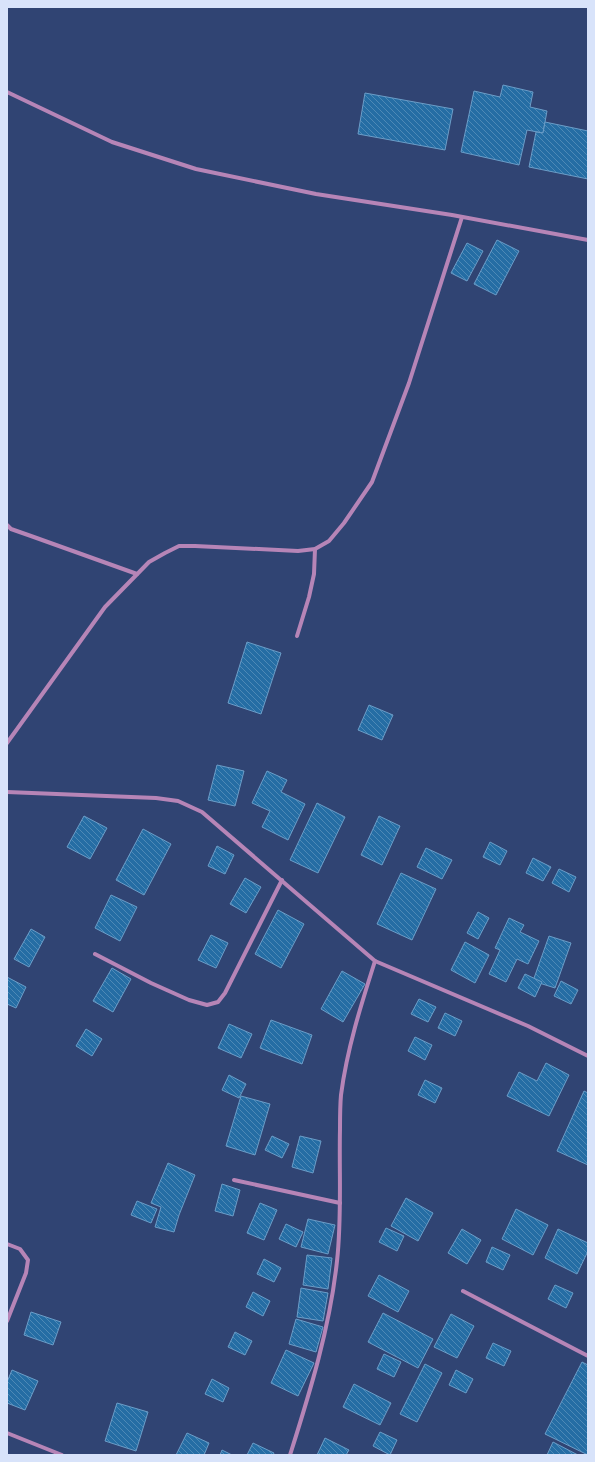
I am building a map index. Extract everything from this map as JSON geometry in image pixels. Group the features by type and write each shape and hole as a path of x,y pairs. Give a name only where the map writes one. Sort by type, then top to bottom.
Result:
{"street":[{"path":"7,92 112,142 196,169 316,194 462,217 588,240"},
{"path":"7,743 105,607 149,562 179,546 298,550 315,549 328,541 344,523 372,482 409,383 462,217"},
{"path":"7,525 11,529 137,574"},
{"path":"297,636 309,598 314,574 315,549"},
{"path":"7,792 126,796 178,801 202,812 375,961 528,1026 588,1056"},
{"path":"95,954 151,983 189,1000 207,1005 218,1002 225,993 282,880"},
{"path":"290,1455 308,1401 329,1314 337,1262 340,1203 339,1150 341,1096 356,1023 375,961"},
{"path":"234,1180 340,1203"},
{"path":"7,1244 20,1249 28,1260 26,1273 7,1321"},
{"path":"463,1291 588,1356"},
{"path":"7,1433 62,1455"}],"building":[{"path":"503,85 533,92 530,107 547,111 543,133 527,130 519,165 461,152 474,91 500,97"},
{"path":"365,93 453,109 445,150 358,134"},
{"path":"545,122 588,131 588,179 529,167 536,132 543,133"},
{"path":"497,240 519,251 496,295 474,284"},
{"path":"467,243 483,251 467,281 451,273"},
{"path":"247,642 281,653 261,714 228,703"},
{"path":"369,705 393,715 382,740 358,730"},
{"path":"217,765 244,771 235,806 208,800"},
{"path":"267,771 287,780 281,792 305,804 288,840 262,827 270,811 252,803"},
{"path":"317,803 345,817 318,873 290,860"},
{"path":"84,816 107,828 90,859 67,847"},
{"path":"379,816 400,826 382,865 361,855"},
{"path":"143,829 171,844 144,895 116,880"},
{"path":"490,842 507,851 500,865 483,857"},
{"path":"217,846 234,855 225,874 208,866"},
{"path":"426,848 452,860 442,879 417,867"},
{"path":"533,858 551,867 543,881 526,873"},
{"path":"559,869 576,877 569,892 552,883"},
{"path":"401,873 436,889 412,940 377,924"},
{"path":"245,878 261,887 246,913 230,904"},
{"path":"111,895 137,907 120,941 95,928"},
{"path":"278,910 304,924 281,968 255,954"},
{"path":"478,912 489,918 478,939 467,933"},
{"path":"509,918 524,925 520,932 539,941 528,964 517,959 506,982 489,974 500,950 495,948"},
{"path":"31,929 45,937 29,967 14,959"},
{"path":"211,935 228,943 216,968 198,960"},
{"path":"549,936 571,943 555,988 533,981"},
{"path":"465,942 489,955 475,983 451,970"},
{"path":"112,968 131,979 113,1012 93,1001"},
{"path":"342,971 365,984 343,1022 321,1009"},
{"path":"525,974 542,982 535,997 518,988"},
{"path":"7,977 26,987 16,1008 7,1004"},
{"path":"561,981 578,990 571,1004 554,996"},
{"path":"419,999 436,1007 428,1022 411,1014"},
{"path":"445,1013 462,1021 455,1036 438,1028"},
{"path":"271,1020 312,1035 302,1064 260,1048"},
{"path":"229,1024 252,1034 241,1058 218,1048"},
{"path":"86,1029 102,1039 92,1056 76,1046"},
{"path":"415,1037 432,1045 425,1060 408,1051"},
{"path":"546,1063 569,1075 549,1116 507,1096 519,1072 537,1081"},
{"path":"229,1075 246,1084 239,1098 222,1090"},
{"path":"425,1080 442,1088 435,1103 418,1095"},
{"path":"584,1091 588,1093 588,1165 557,1151"},
{"path":"241,1096 270,1104 255,1155 226,1146"},
{"path":"272,1136 289,1144 282,1158 265,1150"},
{"path":"300,1136 321,1141 313,1173 292,1167"},
{"path":"168,1163 195,1175 174,1232 155,1227 161,1207 151,1203"},
{"path":"222,1184 240,1190 233,1216 215,1211"},
{"path":"406,1198 433,1213 418,1241 391,1226"},
{"path":"137,1201 157,1209 151,1223 131,1215"},
{"path":"260,1203 277,1210 264,1240 247,1233"},
{"path":"516,1209 548,1225 533,1255 502,1239"},
{"path":"308,1219 335,1225 328,1254 301,1247"},
{"path":"286,1224 303,1232 296,1247 279,1239"},
{"path":"386,1228 404,1236 397,1251 379,1242"},
{"path":"462,1229 481,1240 467,1264 448,1253"},
{"path":"558,1229 588,1243 588,1251 577,1274 545,1258"},
{"path":"492,1247 510,1255 503,1270 486,1262"},
{"path":"307,1255 332,1258 328,1289 303,1285"},
{"path":"264,1259 281,1268 274,1282 257,1274"},
{"path":"379,1275 409,1291 398,1312 368,1296"},
{"path":"555,1285 573,1293 566,1308 548,1299"},
{"path":"301,1288 328,1293 323,1321 297,1317"},
{"path":"253,1292 270,1301 263,1316 246,1307"},
{"path":"31,1312 61,1322 53,1345 24,1335"},
{"path":"383,1313 433,1339 418,1368 368,1342"},
{"path":"451,1314 474,1326 457,1358 434,1347"},
{"path":"296,1319 323,1327 316,1352 289,1344"},
{"path":"235,1332 252,1341 245,1355 228,1347"},
{"path":"493,1343 511,1351 504,1366 486,1358"},
{"path":"286,1350 314,1363 298,1396 271,1383"},
{"path":"384,1354 401,1362 394,1377 377,1369"},
{"path":"582,1362 588,1365 588,1455 545,1434"},
{"path":"425,1364 442,1373 417,1422 400,1414"},
{"path":"12,1370 38,1381 25,1410 7,1403 7,1382"},
{"path":"456,1370 473,1379 466,1393 449,1385"},
{"path":"212,1379 229,1388 223,1402 205,1394"},
{"path":"354,1384 391,1403 380,1425 343,1407"},
{"path":"117,1403 148,1412 136,1451 105,1441"},
{"path":"380,1432 397,1440 390,1455 373,1446"},
{"path":"187,1433 209,1443 204,1455 176,1455"},
{"path":"325,1438 349,1450 346,1455 317,1455"},
{"path":"553,1442 578,1455 547,1455"},
{"path":"253,1443 274,1453 273,1455 247,1455"},
{"path":"222,1450 232,1455 220,1455"}]}
